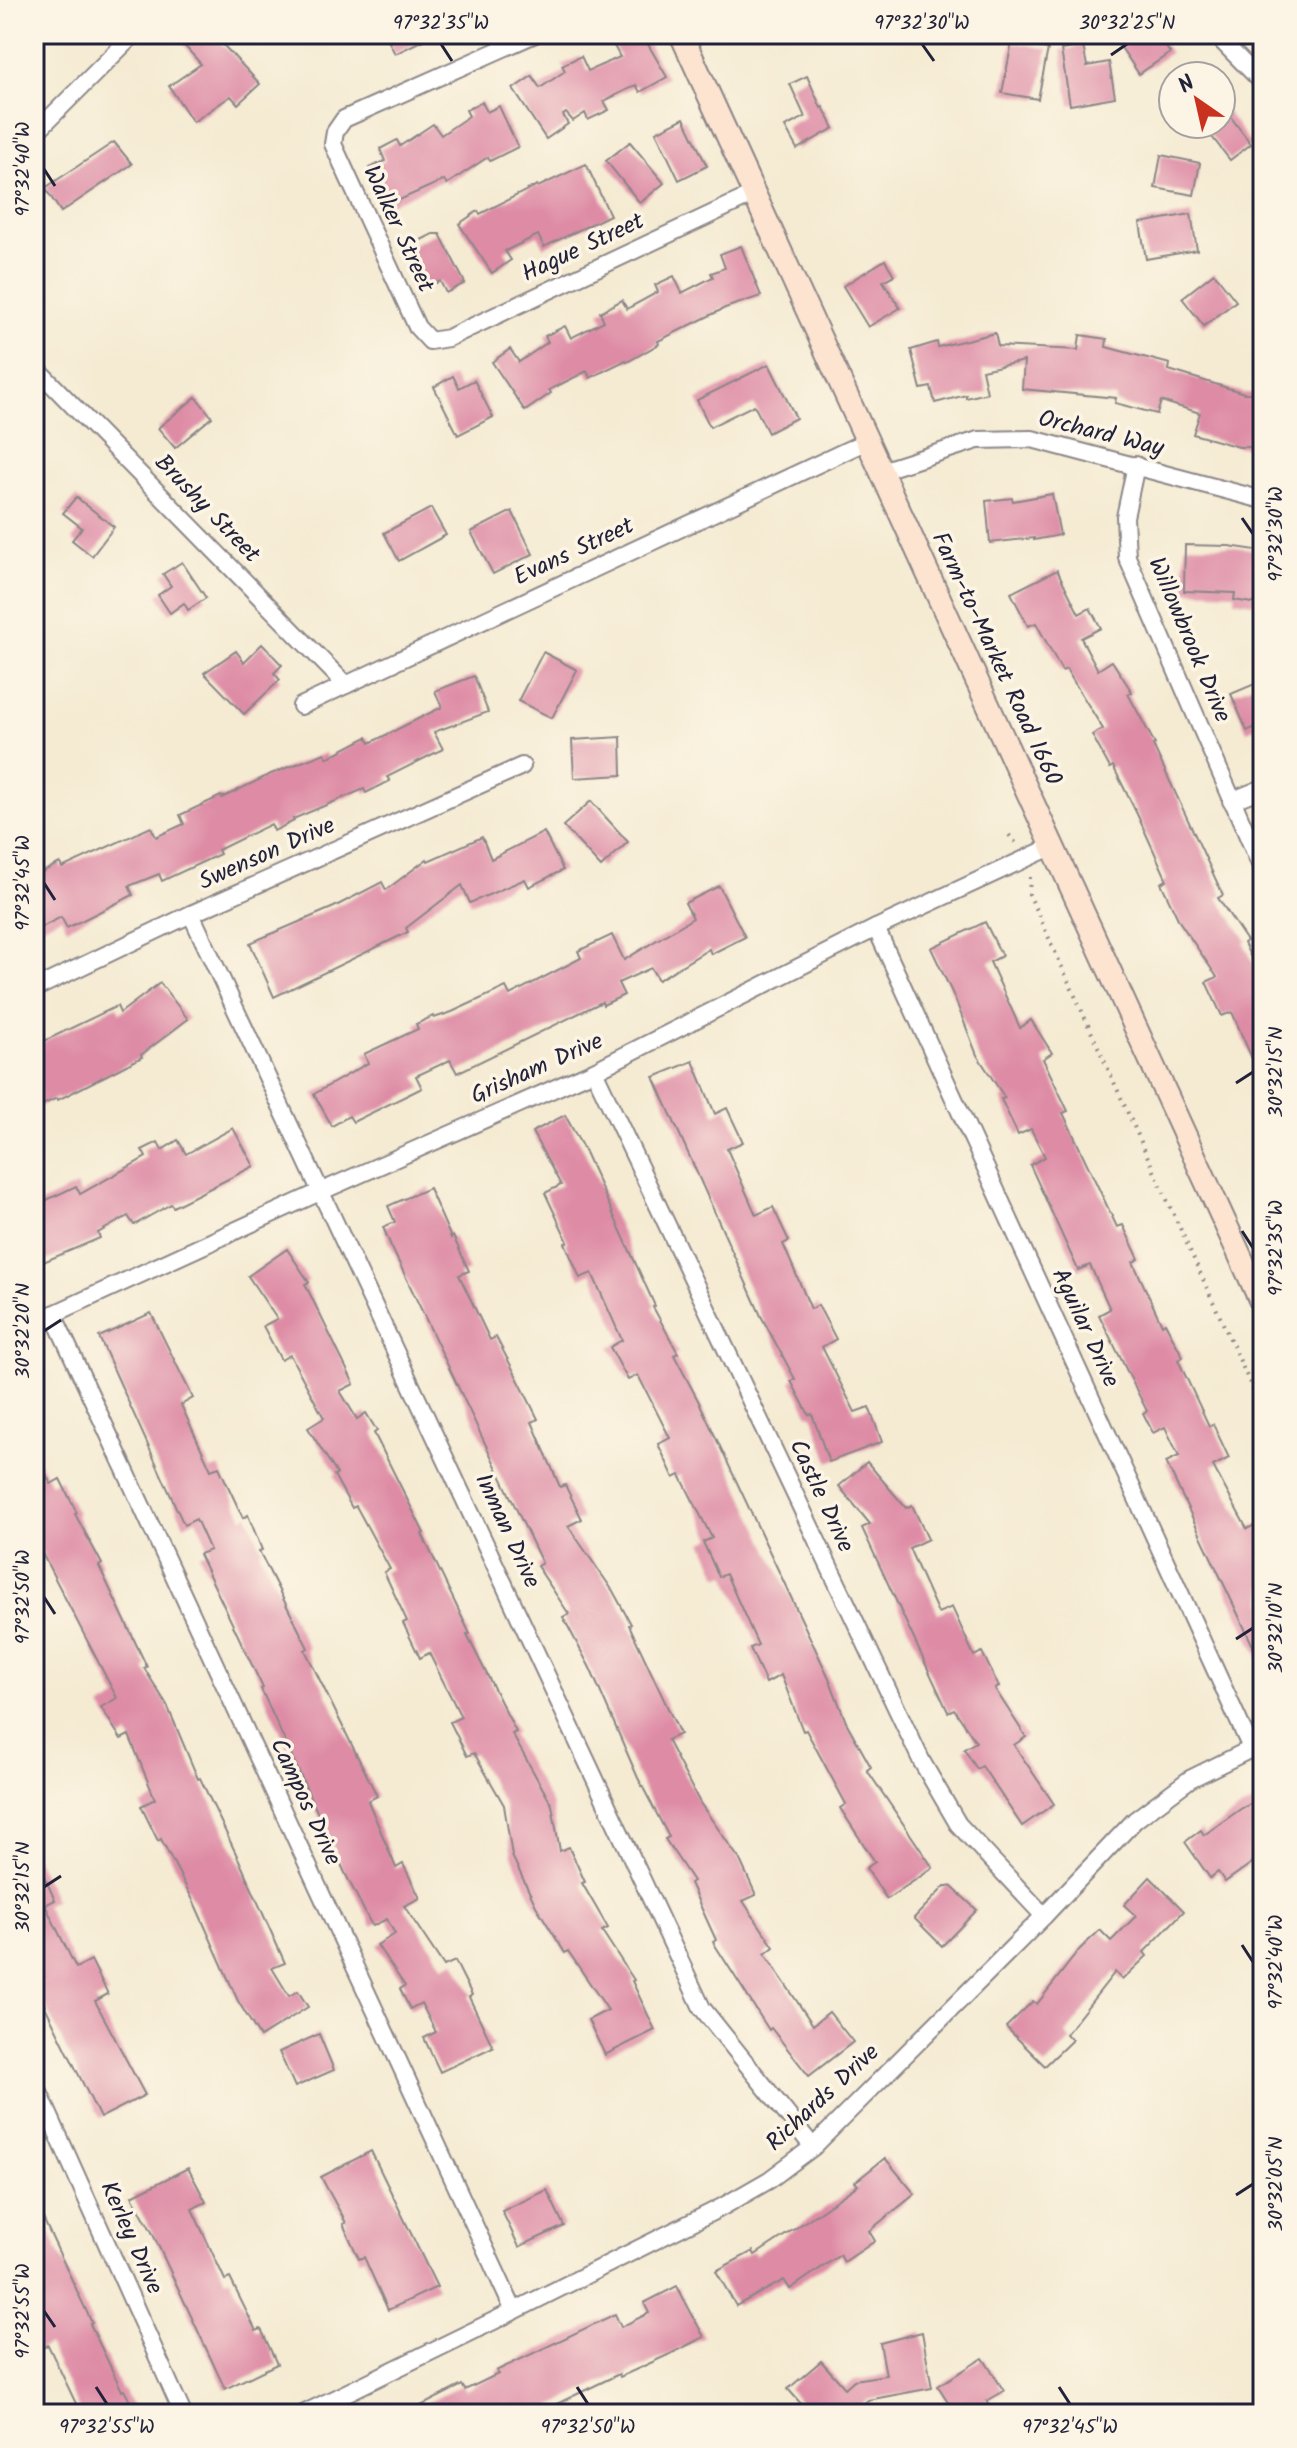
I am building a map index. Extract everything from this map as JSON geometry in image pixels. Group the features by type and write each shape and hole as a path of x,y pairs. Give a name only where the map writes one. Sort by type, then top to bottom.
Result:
{"main road":[{"name":"Farm-to-Market Road 1660","path":"681,34 1263,1306"}],"street":[{"path":"34,134 134,34"},
{"name":"Walker Street","path":"430,341 417,327 339,158 333,144 335,132 344,119 535,34"},
{"path":"1215,34 1263,83"},
{"name":"Hague Street","path":"430,341 448,338 754,194"},
{"name":"Brushy Street","path":"34,366 346,685"},
{"name":"Orchard Way","path":"881,471 978,440 1032,439 1263,500"},
{"name":"Evans Street","path":"301,706 867,441"},
{"name":"Willowbrook Drive","path":"1136,465 1125,517 1127,557 1263,871"},
{"name":"Swenson Drive","path":"34,989 191,914 522,766"},
{"path":"1231,801 1263,788"},
{"name":"Grisham Drive","path":"34,1323 594,1071 876,928 1053,846"},
{"name":"Inman Drive","path":"191,914 702,2008 813,2147"},
{"name":"Aguilar Drive","path":"876,928 1257,1745"},
{"name":"Castle Drive","path":"594,1071 922,1762 958,1824 1044,1916"},
{"name":"Campos Drive","path":"53,1314 514,2311"},
{"name":"Richards Drive","path":"303,2414 722,2207 769,2180 813,2147 1044,1916 1135,1820 1190,1779 1257,1745"},
{"name":"Kerley Drive","path":"34,2081 183,2414"}],"path":[{"path":"1009,835 1014,839"},
{"path":"1030,877 1029,894 1263,1412"}],"building":[{"path":"195,34 213,34 260,84 238,104 231,96 193,122 169,86 201,64 183,44"},
{"path":"385,34 435,34 395,54"},
{"path":"635,34 642,34 667,77 640,92 636,85 604,101 609,110 588,120 585,113 573,121 566,113 563,115 568,124 546,139 513,89 532,76 540,88 565,71 562,65 581,56 588,71 620,57 614,46"},
{"path":"1112,34 1157,34 1170,53 1139,74"},
{"path":"1012,42 1048,49 1038,99 1002,93"},
{"path":"1083,46 1087,66 1109,62 1115,97 1070,105 1061,50"},
{"path":"807,76 834,128 797,149 785,127 805,117 790,84"},
{"path":"482,102 487,112 499,106 518,147 490,161 488,157 447,184 444,180 386,206 369,168 385,161 380,149 397,140 400,146 433,124 441,135 469,116 466,110"},
{"path":"684,118 707,166 679,180 656,132"},
{"path":"1237,125 1251,144 1230,160 1214,140 1237,140"},
{"path":"114,142 132,164 61,212 45,188"},
{"path":"630,142 664,183 640,203 606,161"},
{"path":"1161,155 1200,163 1194,195 1155,188"},
{"path":"586,164 610,215 544,247 538,235 505,251 511,260 492,273 459,224 478,211 480,214"},
{"path":"1191,214 1197,250 1146,259 1140,223"},
{"path":"433,234 440,234 465,283 446,293 440,281 425,288 405,248"},
{"path":"741,246 761,296 725,308 658,341 659,344 627,362 590,378 587,371 549,390 551,393 525,411 492,362 510,349 519,362 548,342 545,336 565,326 571,338 604,321 600,312 622,300 627,309 658,292 655,285 674,276 682,293 713,277 711,273 725,268 720,254"},
{"path":"885,260 894,275 883,281 900,308 868,327 843,286"},
{"path":"1214,273 1236,301 1204,326 1182,298"},
{"path":"995,333 998,346 1078,350 1080,335 1107,339 1106,347 1170,364 1169,370 1244,393 1263,393 1263,447 1239,447 1193,434 1200,413 1161,401 1157,414 1115,403 1116,398 1022,389 1024,361 982,370 987,393 935,403 931,387 921,389 911,350 937,342 938,347"},
{"path":"769,364 796,418 768,433 754,405 710,427 697,400"},
{"path":"453,376 459,388 474,380 493,417 458,435 434,387"},
{"path":"196,397 212,417 175,448 158,428"},
{"path":"1052,494 1060,535 990,543 986,501 1012,498 1013,501"},
{"path":"76,497 114,527 92,556 72,540 82,528 63,513"},
{"path":"431,508 446,535 399,561 384,533"},
{"path":"512,511 533,554 493,574 471,532"},
{"path":"1185,545 1263,551 1263,605 1234,600 1235,593 1184,591"},
{"path":"182,562 206,598 188,610 184,603 170,613 158,595 171,586 163,574"},
{"path":"1057,570 1079,614 1090,608 1101,628 1081,638 1098,670 1112,661 1132,692 1128,694 1155,744 1223,895 1218,898 1247,941 1244,943 1263,983 1263,1084 1232,1012 1222,1016 1206,982 1217,977 1179,921 1161,883 1167,880 1137,814 1113,766 1110,768 1092,735 1103,729 1066,669 1062,671 1036,623 1028,626 1011,593"},
{"path":"262,644 282,665 274,673 280,680 244,714 204,673 236,651 244,662"},
{"path":"543,652 577,670 552,718 518,701"},
{"path":"474,676 488,712 434,732 443,749 387,777 390,781 366,793 364,789 293,819 274,831 271,824 218,850 220,854 162,881 159,874 129,886 133,895 67,928 61,917 34,931 34,876 60,863 62,868 151,827 156,837 184,824 180,815 271,774 325,753 327,758 367,737 370,743 442,707 435,691"},
{"path":"1257,683 1263,697 1263,724 1247,731 1231,694"},
{"path":"621,737 622,775 574,778 572,740"},
{"path":"591,801 628,842 601,867 563,826"},
{"path":"544,832 563,870 529,887 525,879 470,903 462,885 406,928 408,932 274,997 250,943 334,907 382,882 386,890 427,859 482,837 491,859"},
{"path":"719,886 745,937 711,954 709,949 658,980 651,968 618,983 624,995 603,1005 602,1002 457,1073 450,1060 416,1076 422,1088 353,1122 349,1116 332,1126 314,1094 368,1063 364,1054 418,1029 416,1024 433,1016 452,1012 506,987 510,995 581,958 578,951 612,935 624,960 693,918 685,903"},
{"path":"985,922 1002,956 990,962 1020,1028 1031,1020 1052,1053 1043,1059 1068,1111 1063,1113 1117,1227 1123,1225 1139,1259 1133,1262 1162,1325 1165,1323 1183,1357 1178,1360 1209,1426 1213,1424 1229,1458 1213,1466 1247,1529 1257,1524 1263,1537 1263,1667 1166,1462 1179,1456 1165,1427 1153,1433 1143,1413 1147,1411 1099,1315 1110,1309 1090,1265 1078,1270 1030,1165 1045,1157 1031,1129 1018,1135 1001,1099 1005,1098 977,1055 931,948"},
{"path":"160,983 188,1019 142,1057 34,1109 34,1046 117,1006 120,1013"},
{"path":"693,1061 715,1114 727,1108 743,1142 727,1149 756,1215 773,1207 789,1241 783,1244 811,1309 818,1305 836,1339 822,1347 855,1412 869,1407 882,1442 829,1462 812,1414 809,1415 791,1381 795,1379 761,1316 654,1077"},
{"path":"565,1115 584,1150 653,1307 678,1353 674,1355 829,1678 846,1722 871,1767 867,1770 933,1868 887,1899 866,1868 875,1862 840,1808 846,1804 806,1730 803,1731 781,1675 766,1683 750,1648 758,1645 726,1574 719,1577 703,1542 712,1538 680,1475 674,1478 658,1444 670,1438 638,1375 628,1380 610,1347 622,1340 592,1273 580,1278 565,1243 568,1242 545,1193 561,1185 532,1132"},
{"path":"233,1128 254,1166 173,1207 171,1204 134,1225 128,1216 98,1233 100,1238 34,1266 34,1206 76,1186 80,1194 146,1157 142,1150 158,1142 162,1150 178,1140 186,1154"},
{"path":"429,1188 469,1271 459,1275 490,1340 496,1337 521,1385 538,1419 532,1422 560,1487 565,1485 582,1519 568,1526 613,1591 631,1624 680,1734 667,1740 700,1803 740,1860 756,1895 743,1901 774,1947 765,1954 813,2025 829,2012 853,2042 809,2076 771,2028 769,2030 713,1942 716,1940 690,1883 693,1881 665,1839 669,1837 563,1617 569,1614 537,1566 542,1563 391,1246 383,1227 395,1222 388,1206"},
{"path":"287,1249 309,1282 305,1284 354,1384 340,1391 357,1419 366,1413 377,1431 374,1433 424,1533 470,1634 467,1635 516,1732 512,1734 552,1805 560,1851 569,1847 585,1882 582,1883 608,1928 602,1931 634,1980 655,2030 605,2055 588,2020 608,2010 568,1951 565,1953 536,1906 512,1856 504,1805 474,1753 467,1756 450,1722 461,1717 429,1653 420,1658 403,1623 407,1621 384,1572 390,1569 308,1428 324,1418 290,1355 281,1360 263,1326 277,1319 248,1276"},
{"path":"151,1313 193,1398 181,1405 211,1470 219,1467 243,1518 248,1515 262,1550 259,1551 377,1796 368,1801 396,1868 403,1864 420,1898 404,1906 444,1966 455,1961 493,2047 440,2072 424,2038 436,2032 421,2003 410,2009 400,1989 405,1986 377,1945 395,1934 387,1919 372,1926 345,1873 263,1688 199,1554 210,1550 196,1519 184,1525 99,1337"},
{"path":"34,1452 51,1484 60,1479 102,1564 99,1566 147,1667 144,1668 167,1705 198,1779 239,1860 285,1963 272,1968 289,1996 298,1991 308,2007 260,2037 238,2001 194,1902 141,1806 155,1799 129,1735 121,1739 101,1707 117,1698 34,1538"},
{"path":"867,1462 906,1508 912,1505 928,1539 909,1548 938,1613 952,1607 974,1656 982,1652 999,1687 995,1689 1026,1737 1014,1745 1054,1804 1022,1826 982,1766 977,1769 964,1749 976,1742 954,1709 948,1712 862,1528 870,1524 839,1486"},
{"path":"1263,1798 1263,1855 1225,1882 1218,1872 1210,1878 1185,1842 1201,1830 1204,1835 1242,1808"},
{"path":"34,1854 55,1900 45,1905 76,1968 91,1960 108,1994 95,2001 145,2095 100,2118 34,1984"},
{"path":"1150,1877 1184,1911 1144,1952 1147,1956 1122,1980 1115,1972 1066,2034 1072,2040 1045,2066 1006,2027 1033,2001 1037,2004 1080,1949 1100,1930 1111,1941 1136,1916 1124,1905"},
{"path":"945,1886 951,1886 977,1910 942,1946 914,1918"},
{"path":"319,2034 334,2070 295,2087 279,2052"},
{"path":"371,2151 437,2287 388,2310 364,2257 359,2259 343,2224 346,2223 321,2177"},
{"path":"885,2158 915,2194 869,2231 875,2241 844,2262 840,2255 790,2289 784,2280 736,2306 716,2271 753,2251 755,2255 796,2228 858,2185 855,2182"},
{"path":"188,2168 206,2202 192,2209 225,2280 230,2278 256,2331 261,2329 277,2364 225,2389 132,2196"},
{"path":"547,2190 564,2226 519,2247 502,2211"},
{"path":"34,2199 122,2391 137,2414 81,2414 48,2345 34,2352"},
{"path":"677,2286 704,2337 670,2354 620,2377 619,2374 536,2414 405,2414 462,2385 465,2390 498,2374 496,2371 615,2314 621,2327 649,2313 644,2303"},
{"path":"922,2332 932,2388 868,2400 852,2414 810,2414 788,2389 821,2361 845,2388 854,2380 886,2375 880,2343"},
{"path":"983,2358 1004,2391 987,2401 992,2409 983,2414 956,2414 938,2386"}]}
